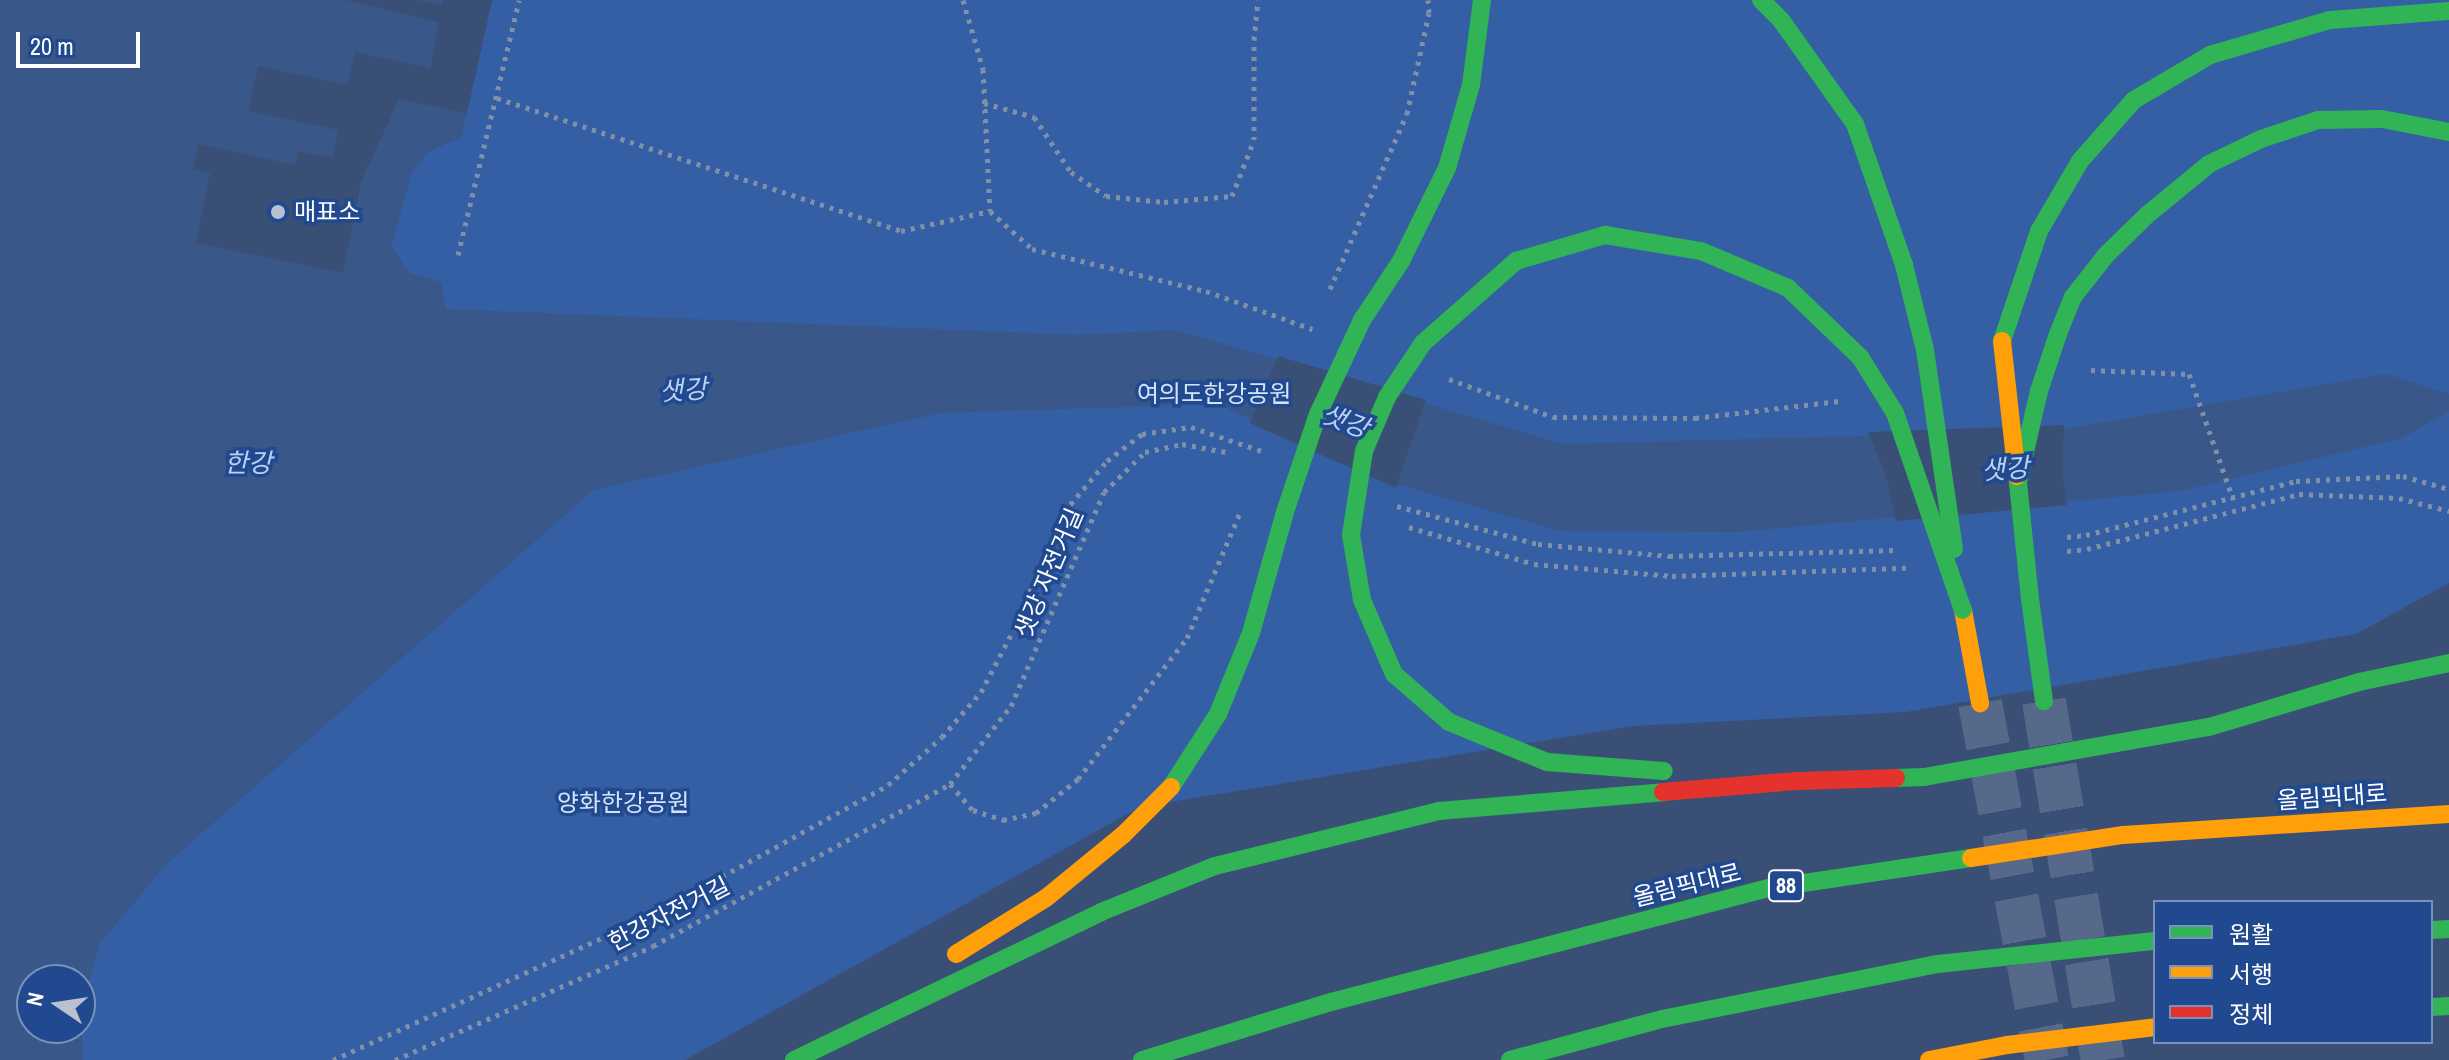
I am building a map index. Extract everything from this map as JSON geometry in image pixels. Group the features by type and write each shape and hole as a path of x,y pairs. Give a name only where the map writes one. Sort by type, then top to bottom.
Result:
{"main road":[{"path":"943,963 1046,898 1123,835 1174,784 1224,700 1251,633 1285,512 1318,414 1362,320 1401,261 1447,168 1471,85 1482,0"},
{"path":"1761,0 1781,20 1855,124 1904,265 1925,350 1963,610 1980,703"},
{"path":"2044,701 2002,341 2016,291 2039,231 2080,161 2134,100 2210,55 2315,25 2449,11"},
{"path":"2018,482 2039,391 2073,297 2106,255 2147,215 2209,164 2261,139 2318,120 2382,119 2449,132"},
{"path":"1798,781 1547,762 1449,722 1394,674 1362,600 1351,535 1364,451 1387,397 1423,343 1516,261 1605,235 1701,251 1788,288 1860,357 1895,413 1963,610"},
{"path":"2359,682 2427,648"},
{"path":"791,1060 1101,912 1215,866 1439,811 1798,781 1939,775 2209,727 2359,682 2449,663"},
{"name":"올림픽대로","path":"1142,1060 1331,1002 1770,888 2123,835 2449,814"},
{"path":"1510,1060 1662,1019 1938,964 2153,941"},
{"path":"791,1060 917,979"},
{"path":"1929,1060 2007,1045 2153,1027"}],"path":[{"path":"458,255 519,0"},
{"path":"984,103 1034,117 1071,172 1106,196 1164,202 1232,196 1254,140 1254,40 1258,0"},
{"path":"1407,114 1429,13 1428,0"},
{"path":"497,98 901,231 990,211"},
{"path":"2196,393 2233,499"},
{"name":"샛강 자전거길","path":"950,784 1011,706 1104,492 1145,452 1182,444 1226,452"},
{"path":"950,784 973,810 1003,820 1036,813 1078,779"},
{"name":"한강자전거길","path":"395,1060 653,946 950,784"}],"green space":[{"name":"여의도한강공원","path":"492,0 2449,0 2449,583 2356,634 1906,712 1632,726 1140,807 685,1060 83,1060 82,1044 96,1044 96,964 93,964 99,944 166,864 593,490 445,309 441,283 409,273 391,246 411,174 427,152 461,137"}],"water":[{"name":"한강","path":"0,0 492,0 461,137 427,152 411,174 391,245 409,273 441,283 445,309 1078,335 1176,330 1563,444 2053,431 2386,374 2449,394 2449,411 2402,438 2180,491 1738,532 1561,531 1393,483 1217,404 941,413 593,490 166,864 99,944 93,964 16,964 16,1044 82,1044 83,1060 0,1060"}],"pier":[{"path":"345,0 416,0 442,5 443,0 492,0 467,113 399,99 361,182 343,273 196,243 210,173 193,169 198,144 295,165 298,151 333,158 338,130 248,111 258,66 347,85 355,52 430,68 439,22"},
{"path":"1278,356 1426,400 1396,488 1250,423"},
{"path":"2064,425 2062,467 2067,505 1896,521 1886,475 1868,432"}],"tunnel":[{"path":"2044,701 2103,1060"},
{"path":"1980,703 2047,1060"}],"traffic: fast":[{"path":"1362,320 1401,261 1447,168 1471,85 1482,0"},
{"path":"1761,0 1781,20 1855,124 1904,265 1925,350"},
{"path":"2002,341 2039,231 2080,161 2134,100 2210,55 2330,20 2449,11"},
{"path":"2058,334 2073,297 2106,255 2147,215 2209,164 2261,139 2318,120 2382,119 2449,132"},
{"path":"1423,343 1516,261 1605,235 1701,251 1788,288 1860,357"},
{"path":"1285,512 1318,414 1362,320"},
{"path":"2030,599 2018,482 2039,391 2058,334"},
{"path":"1351,535 1364,451 1387,397 1423,343"},
{"path":"1925,350 1954,549"},
{"path":"1860,357 1895,413 1963,610"},
{"path":"1171,787 1218,714 1251,633 1285,512"},
{"path":"1351,535 1362,600 1394,674 1449,722 1547,762 1664,771"},
{"path":"2030,599 2044,701"},
{"path":"1896,778 1924,777 2209,727 2359,682 2449,663"},
{"path":"794,1060 1101,912 1215,866 1439,811 1663,792"},
{"path":"1142,1060 1331,1002 1770,888 1971,858"},
{"path":"2433,930 2449,929"},
{"path":"1510,1060 1662,1019 1938,964 2153,941"},
{"path":"2433,1007 2449,1006"}],"traffic: slow":[{"path":"2002,341 2017,476"},
{"path":"1963,610 1980,703"},
{"path":"956,954 1046,898 1123,835 1171,787"},
{"path":"1971,858 2123,835 2449,814"},
{"path":"1929,1060 2007,1045 2153,1027"}],"traffic: jam":[{"path":"1663,792 1798,781 1896,778"}],"place":[{"name":"매표소","path":"278,212"}],"water label":[{"name":"샛강","path":"683,390"},
{"name":"샛강","path":"1345,421"},
{"name":"샛강","path":"2005,469"}],"park label":[{"name":"양화한강공원","path":"623,803"}]}
